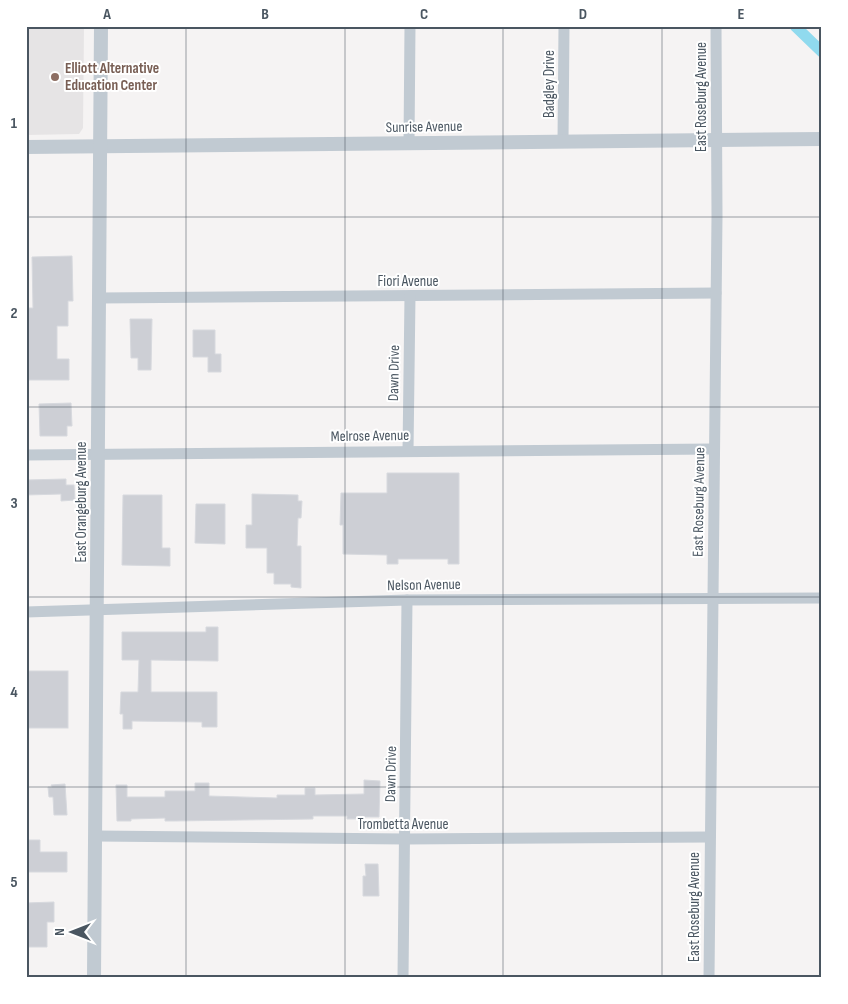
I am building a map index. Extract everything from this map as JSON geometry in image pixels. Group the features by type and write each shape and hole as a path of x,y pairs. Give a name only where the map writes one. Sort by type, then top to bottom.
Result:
{"street":[{"name":"East Orangeburg Avenue","path":"94,978 101,26"},
{"path":"409,143 410,26"},
{"name":"Badgley Drive","path":"563,141 564,26"},
{"name":"East Roseburg Avenue","path":"709,978 716,293 716,26"},
{"name":"Sunrise Avenue","path":"26,147 822,139"},
{"name":"Fiori Avenue","path":"99,298 716,293"},
{"name":"Dawn Drive","path":"408,451 410,296"},
{"name":"Melrose Avenue","path":"26,455 714,449"},
{"name":"Nelson Avenue","path":"26,612 407,600 712,597 822,598"},
{"name":"Dawn Drive","path":"404,978 407,600"},
{"name":"Trombetta Avenue","path":"96,836 405,839 710,837"}],"shaded area":[{"name":"Elliott Alternative Education Center","path":"26,26 84,26 83,128 79,134 26,135"}],"building":[{"path":"72,256 73,301 68,301 68,326 57,326 57,359 69,359 69,380 26,380 26,308 33,308 32,257"},
{"path":"130,319 152,319 151,370 138,370 138,358 131,358"},
{"path":"193,330 215,330 215,354 221,354 221,372 208,372 208,357 193,357"},
{"path":"71,403 72,426 67,426 67,436 40,436 39,404"},
{"path":"387,473 459,473 459,564 448,564 448,559 398,559 398,564 387,564 387,555 343,554 343,525 340,525 341,493 387,493"},
{"path":"66,479 66,485 74,485 75,500 61,501 61,494 26,495 26,480"},
{"path":"252,494 298,495 298,501 302,501 301,518 298,518 297,546 301,546 301,588 291,587 291,584 274,584 274,573 267,573 267,548 246,548 246,525 252,525"},
{"path":"123,495 162,495 162,548 170,548 170,566 122,565"},
{"path":"196,504 225,504 225,544 195,543"},
{"path":"206,627 218,627 218,661 151,660 151,692 217,692 217,727 202,727 202,722 132,721 132,729 123,729 123,714 120,714 121,692 138,692 139,660 122,660 122,632 206,632"},
{"path":"26,671 68,671 68,728 26,728"},
{"path":"364,780 380,781 379,817 347,819 347,816 313,816 313,819 174,821 165,821 165,818 117,821 116,785 127,785 127,797 165,797 165,791 195,791 195,783 209,783 209,796 277,798 277,795 305,795 305,788 315,788 315,795 364,794"},
{"path":"65,784 67,815 54,815 53,797 49,797 48,787"},
{"path":"26,840 40,840 40,852 67,852 67,872 26,872"},
{"path":"365,864 378,864 379,896 363,896 363,876 366,876"},
{"path":"54,902 54,922 47,922 47,947 26,947 26,903"}],"waterway":[{"path":"795,26 822,52"}],"place":[{"name":"Elliott Alternative Education Center","path":"55,77"}]}
